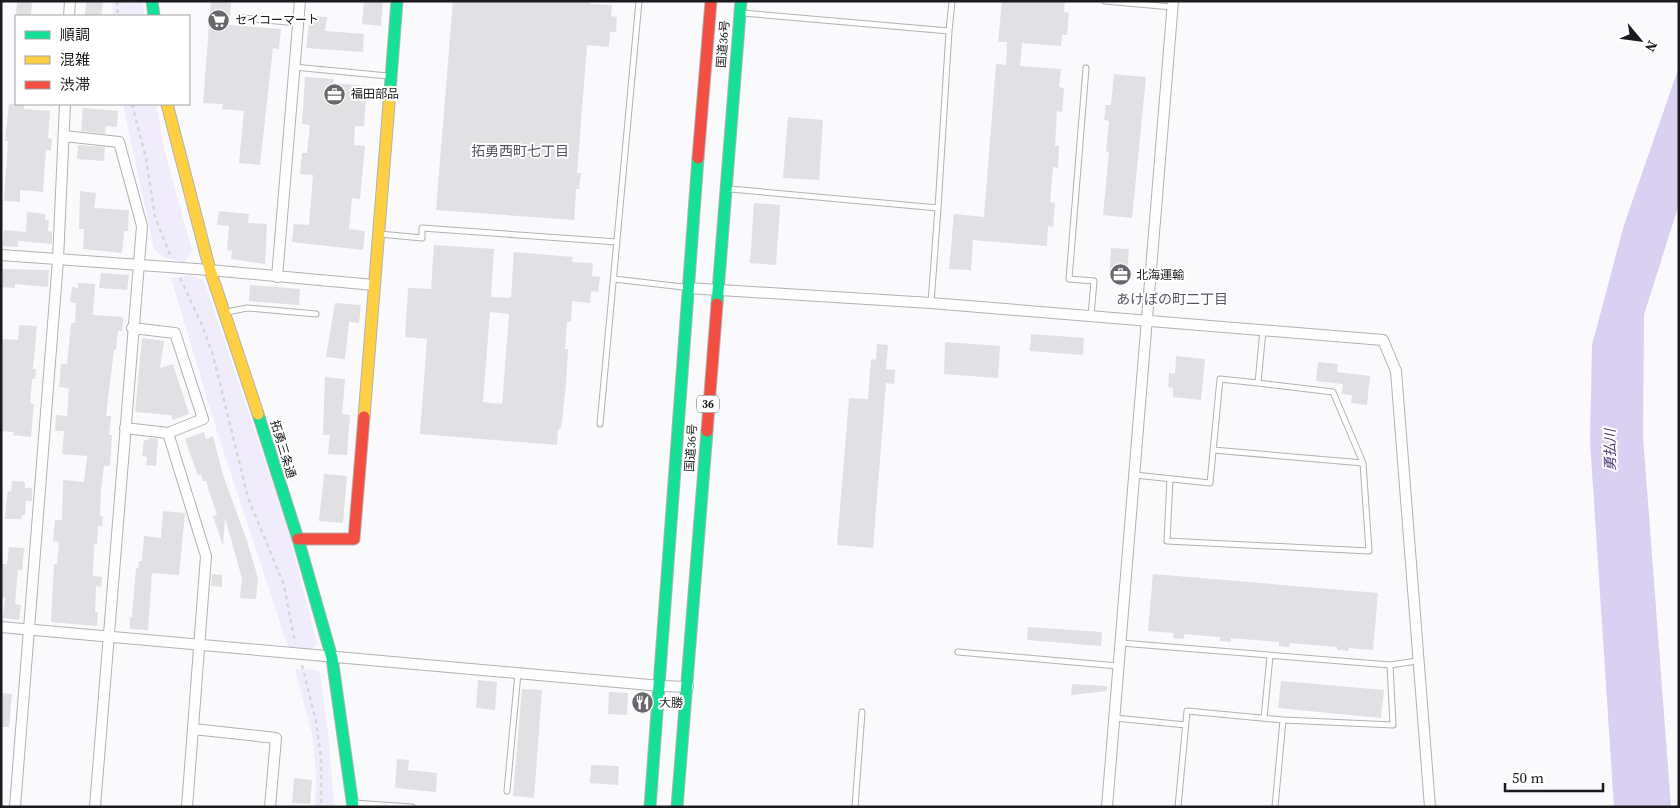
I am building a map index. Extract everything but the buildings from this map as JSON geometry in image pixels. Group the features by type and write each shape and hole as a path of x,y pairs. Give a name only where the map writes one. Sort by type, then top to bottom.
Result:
{"main road":[{"path":"152,1 154,15"},
{"path":"298,539 354,539 397,1"},
{"name":"国道36号","path":"650,807 661,686 687,288 711,1"},
{"name":"国道36号","path":"677,807 688,687 716,291 740,7"},
{"name":"拓勇三条通","path":"167,105 172,130 210,270 226,312 298,539 332,658 353,805"}],"street":[{"path":"69,15 70,1"},
{"path":"277,277 300,1"},
{"path":"1107,807 1173,4"},
{"path":"15,807 58,260 65,105"},
{"path":"64,136 119,142 142,226 132,328 95,807"},
{"path":"1,255 210,270 374,285"},
{"path":"687,288 931,303 1383,340 1396,371 1417,661 1430,807"},
{"path":"125,428 168,433 203,419 175,333 132,328"},
{"path":"168,433 206,556 187,807"},
{"path":"1,628 108,636 198,646 518,674 688,687"},
{"path":"193,729 276,738 270,807"}],"lane":[{"path":"600,424 639,1"},
{"path":"931,303 952,1"},
{"path":"1104,1 1173,4"},
{"path":"740,7 949,31"},
{"path":"243,18 298,22"},
{"path":"294,67 391,76"},
{"path":"1086,68 1069,279 1094,281 1091,316"},
{"path":"725,188 938,208"},
{"path":"378,234 422,238 422,228 617,242"},
{"path":"614,280 687,288"},
{"path":"226,312 246,308 316,314"},
{"path":"1258,383 1263,330"},
{"path":"1135,475 1170,478 1210,482 1220,379 1333,392 1363,462 1369,551 1167,541 1170,478"},
{"path":"1213,450 1363,462"},
{"path":"1120,643 1390,665 1417,661"},
{"path":"958,652 1119,666"},
{"path":"1264,718 1270,656"},
{"path":"1178,807 1188,710 1283,720 1393,725 1390,665"},
{"path":"507,791 518,674"},
{"path":"854,807 862,712"},
{"path":"1114,718 1186,725"},
{"path":"1274,807 1283,720"},
{"path":"353,805 412,807"}],"path":[{"path":"118,1 118,15"},
{"path":"132,105 146,158 155,217 213,355 248,498 284,585 316,721 321,758 321,807"}],"shaded area":[{"path":"113,1 143,1 144,15 113,15"},
{"path":"123,105 156,105 165,152 192,251 185,262 165,258 154,249"},
{"path":"192,275 204,281 287,526 317,644 310,650 288,647 216,428 171,278"},
{"path":"295,669 317,670 320,674 329,741 334,807 315,807 316,777 313,738"}],"water":[{"name":"勇払川","path":"1679,67 1679,204 1644,315 1643,436 1671,807 1614,807 1590,441 1592,345 1624,225"}],"traffic: fast":[{"path":"152,1 154,15"},
{"path":"390,91 397,1"},
{"path":"717,304 741,1"},
{"path":"650,807 698,158"},
{"path":"258,414 298,539 332,658 353,807"},
{"path":"677,807 707,431"}],"traffic: slow":[{"path":"364,417 390,91"},
{"path":"167,105 210,270 258,414"}],"traffic: jam":[{"path":"698,158 711,1"},
{"path":"707,431 717,304"},
{"path":"298,539 354,539 364,417"}],"place":[{"name":"セイコーマート","path":"219,20"},
{"name":"福田部品","path":"335,94"},
{"name":"北海運輸","path":"1120,275"},
{"name":"大勝","path":"643,703"}],"district":[{"name":"拓勇西町七丁目","path":"520,151"},
{"name":"あけぼの町二丁目","path":"1172,299"}]}
